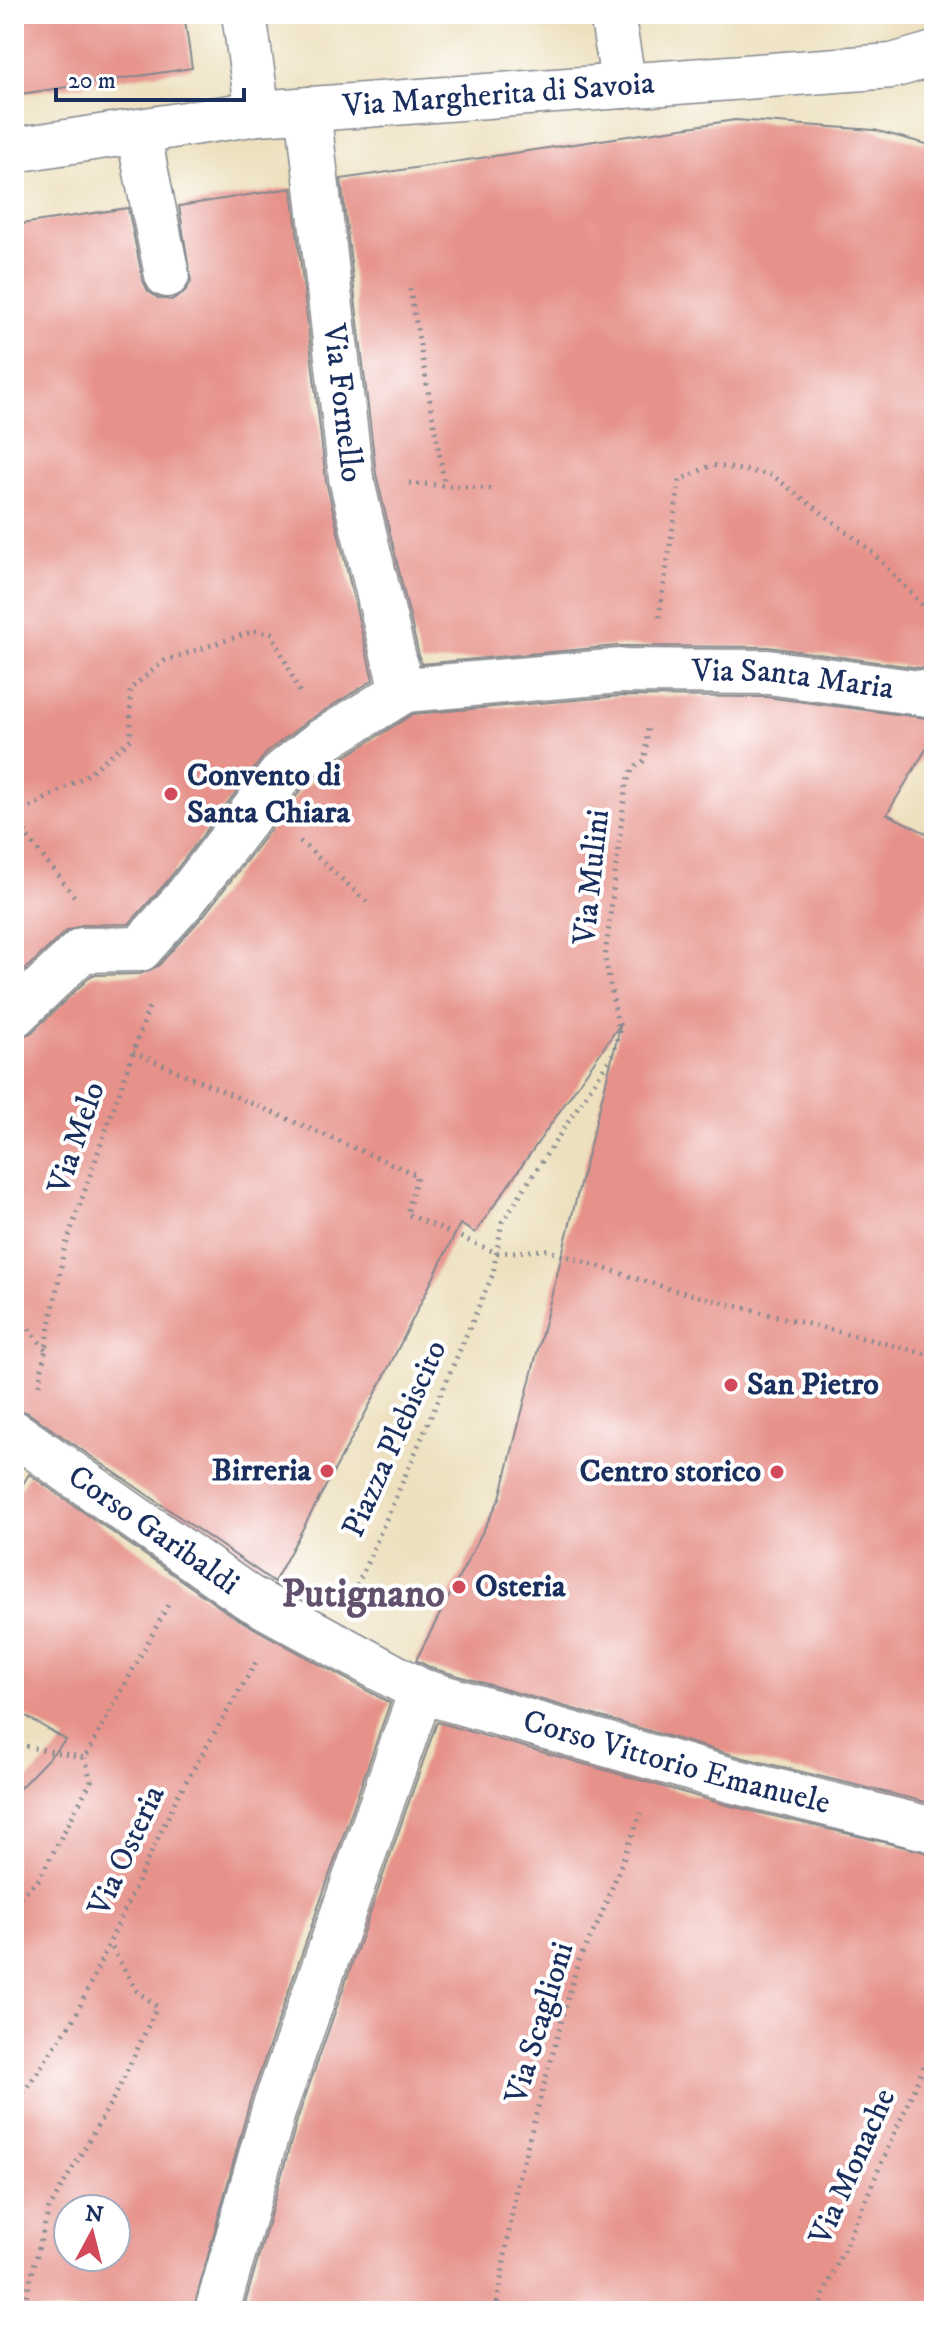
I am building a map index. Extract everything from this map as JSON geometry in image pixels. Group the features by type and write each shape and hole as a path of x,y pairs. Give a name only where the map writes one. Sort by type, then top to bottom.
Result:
{"street":[{"path":"244,14 258,113"},
{"path":"612,14 624,86"},
{"name":"Via Margherita di Savoia","path":"14,150 258,113 892,66 934,54"},
{"path":"892,66 934,79"},
{"name":"Via Fornello","path":"308,109 351,478 402,692"},
{"path":"138,132 167,275"},
{"name":"Via Santa Maria","path":"402,692 620,671 768,672 934,695"},
{"path":"14,1015 82,950 128,949 283,772 322,741 402,692"},
{"name":"Corso Garibaldi","path":"20,1437 248,1597 421,1691"},
{"path":"217,2311 274,2109 421,1691"},
{"name":"Corso Vittorio Emanuele","path":"421,1691 662,1759 934,1830"}],"path":[{"path":"410,289 445,486"},
{"name":"Via Mulini","path":"497,1253 502,1222 613,1054 619,1031 605,958 626,785 633,768 645,760 651,672 680,480 712,465 772,475 869,549 934,617"},
{"path":"351,478 495,489"},
{"path":"128,949 27,837 20,813 84,777 131,739 130,689 164,661 254,631 272,633 322,741"},
{"path":"259,803 370,905"},
{"name":"Via Melo","path":"20,1437 47,1351 64,1250 153,997 128,949"},
{"path":"133,1052 417,1175 407,1214 497,1253 546,1250 670,1289 934,1356"},
{"name":"Piazza Plebiscito","path":"332,1643 493,1274 497,1253"},
{"path":"14,1310 47,1351"},
{"path":"14,1902 39,1879 91,1781 85,1758 193,1559"},
{"name":"Via Osteria","path":"14,2106 75,2017 177,1797 283,1616"},
{"path":"14,1756 24,1746 85,1758"},
{"name":"Via Scaglioni","path":"496,2311 517,2183 578,1962 599,1921 662,1759"},
{"path":"22,2311 49,2209 117,2092 157,2007 137,1991 110,1945"},
{"name":"Via Monache","path":"820,2311 824,2294 934,2043"}],"building":[{"path":"14,14 184,14 192,68 14,95"},
{"path":"735,120 874,130 934,146 934,670 768,647 618,646 421,664 376,474 341,179"},
{"path":"292,188 326,481 373,680 309,720 267,752 165,884 129,924 82,925 66,931 14,980 14,225 128,208 143,281 148,291 158,298 171,300 183,294 191,282 179,206"},
{"path":"621,696 766,697 934,719 934,736 887,814 934,837 934,1804 740,1757 431,1668 416,1660 500,1498 621,1023 475,1233 460,1224 374,1397 274,1582 28,1413 14,1408 14,1039 31,1033 92,975 140,974 158,966 204,915 301,790 336,762 413,714"},
{"path":"29,1474 234,1617 390,1703 250,2101 193,2311 14,2311 14,1794 66,1740 14,1709 14,1499"},
{"path":"437,1722 727,1805 934,1854 934,2311 243,2311 298,2117"}],"place":[{"name":"Convento di Santa Chiara","path":"171,794"},
{"name":"San Pietro","path":"731,1385"},
{"name":"Birreria","path":"327,1471"},
{"name":"Centro storico","path":"777,1472"},
{"name":"Osteria","path":"459,1587"}],"district":[{"name":"Putignano","path":"363,1595"}]}
